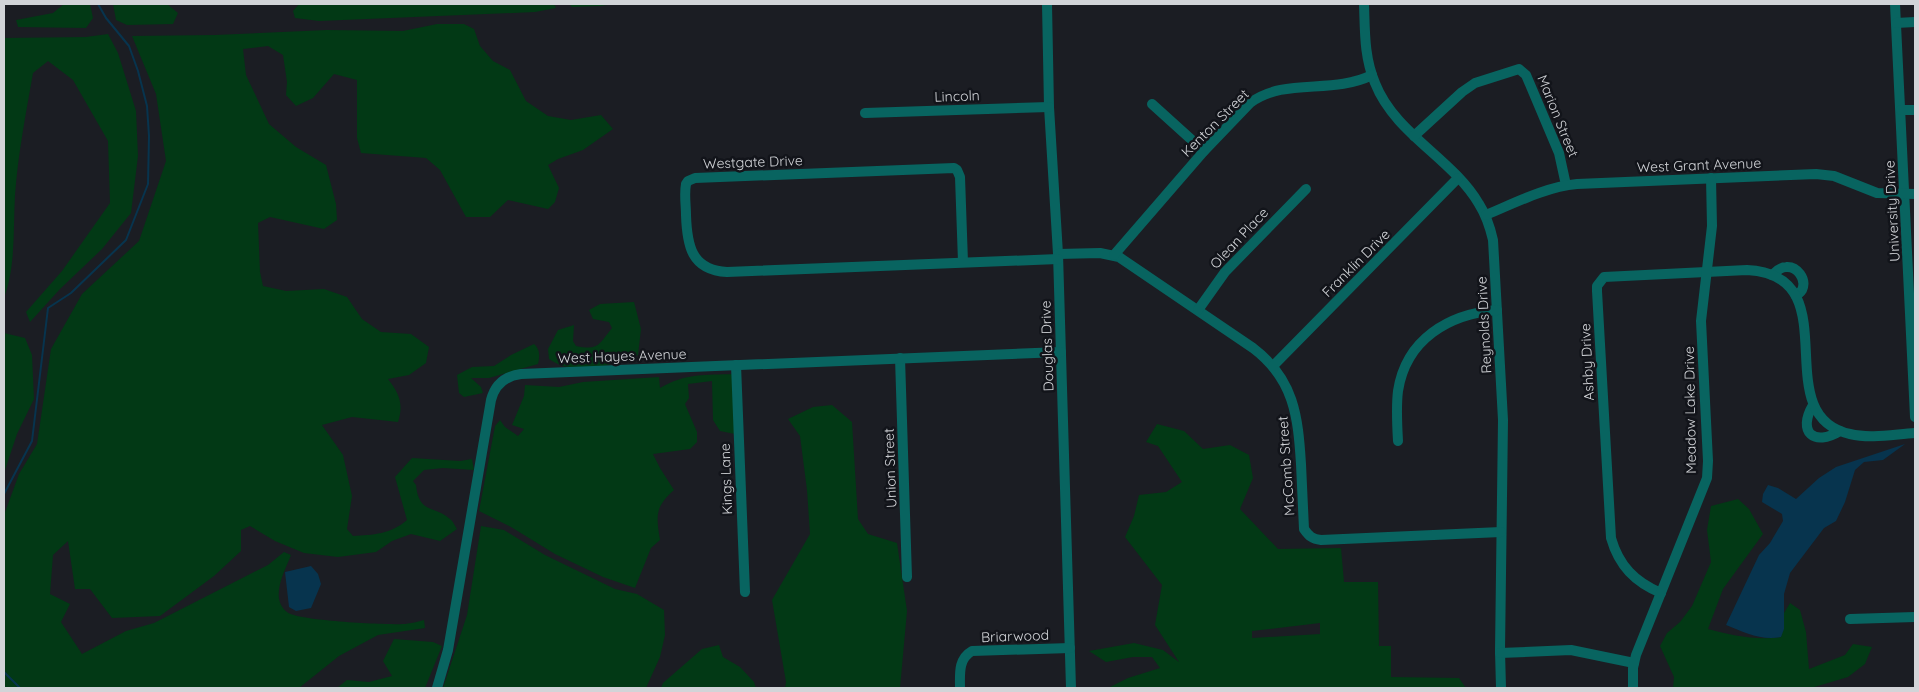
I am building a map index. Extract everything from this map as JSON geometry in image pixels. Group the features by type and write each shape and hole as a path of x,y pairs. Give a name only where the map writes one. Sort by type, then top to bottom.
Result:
{"street":[{"name":"Douglas Drive","path":"1047,4 1049,107 1058,256 1071,688"},
{"name":"Reynolds Drive","path":"1364,4 1365,44 1372,76 1380,93 1394,114 1458,178 1479,203 1486,215 1493,240 1503,420 1501,688"},
{"name":"University Drive","path":"1895,4 1900,110 1910,194 1915,417"},
{"path":"1896,23 1915,22"},
{"name":"Marion Street","path":"1414,136 1462,92 1475,83 1519,69 1526,75 1559,153 1566,185"},
{"name":"Kenton Street","path":"1114,255 1204,151 1250,103 1266,93 1284,89 1337,86 1364,80 1372,76"},
{"path":"1152,104 1204,151"},
{"name":"Lincoln","path":"865,113 1049,107"},
{"path":"1900,110 1915,110"},
{"name":"Westgate Drive","path":"963,262 960,177 954,168 695,178 688,180 686,184 688,244 695,258 701,264 716,271 963,262 1058,256"},
{"name":"West Grant Avenue","path":"1486,215 1544,191 1566,185 1825,174 1877,193 1910,194"},
{"name":"Franklin Drive","path":"1273,366 1458,178"},
{"name":"Meadow Lake Drive","path":"1633,688 1634,663 1703,488 1708,467 1702,321 1712,226 1711,178"},
{"name":"Olean Place","path":"1198,310 1225,272 1306,189"},
{"name":"McComb Street","path":"1058,256 1096,252 1114,255 1128,262 1258,352 1273,366 1290,392 1297,417 1304,529 1308,535 1321,540 1501,532"},
{"name":"Ashby Drive","path":"1772,275 1787,266 1796,269 1801,275 1803,283 1802,290 1796,296"},
{"name":"Ashby Drive","path":"1661,593 1642,584 1629,573 1619,560 1611,538 1597,286 1604,277 1747,270 1772,275 1783,281 1796,296 1804,314 1808,383 1814,405 1824,420 1840,431 1860,436 1915,434"},
{"path":"1398,441 1399,389 1405,369 1414,351 1430,334 1452,320 1474,313 1497,310"},
{"name":"West Hayes Avenue","path":"437,688 448,650 491,400 501,381 507,377 521,374 1061,352"},
{"name":"Union Street","path":"900,358 907,577"},
{"name":"Kings Lane","path":"736,365 745,592"},
{"name":"Ashby Drive","path":"1814,405 1807,419 1808,430 1812,435 1824,439 1840,431"},
{"path":"1850,619 1915,617"},
{"name":"Briarwood","path":"960,688 961,663 972,651 1070,648"},
{"path":"1500,653 1571,650 1634,663"}],"green space":[{"path":"64,4 90,4 93,18 86,28 18,27 16,20 53,13"},
{"path":"113,4 167,4 178,13 173,24 127,25 116,20"},
{"path":"299,4 554,4 556,8 535,12 319,21 295,18 293,11"},
{"path":"569,4 613,4 572,7"},
{"path":"437,24 464,24 474,29 480,46 493,61 510,70 526,101 548,116 571,120 601,115 613,129 583,150 558,159 548,165 559,188 555,202 548,209 508,200 490,217 466,217 440,170 426,158 361,153 357,138 357,80 334,74 313,98 296,106 286,95 287,82 283,55 268,46 243,49 246,75 269,124 296,147 326,165 336,204 337,220 324,229 270,217 258,223 260,272 263,286 286,291 324,289 347,297 362,319 381,332 411,334 429,347 426,363 409,375 388,379 399,399 401,410 398,422 352,417 322,425 343,455 352,496 347,529 353,536 375,534 395,528 407,520 395,477 412,458 460,461 472,459 474,470 443,468 424,470 413,481 416,485 420,501 428,508 450,519 457,529 440,541 411,534 392,541 376,552 338,557 304,553 275,541 250,526 241,530 241,551 214,576 160,616 112,618 90,589 75,589 68,541 53,555 50,594 70,604 61,622 82,654 126,631 154,623 268,565 284,552 291,555 282,576 279,599 287,612 307,618 363,623 405,624 424,620 425,628 378,635 339,656 299,688 4,688 4,515 19,474 37,444 51,349 82,294 139,241 166,161 156,94 132,36 215,35 327,30 403,31"},
{"path":"108,34 118,53 136,111 138,156 131,213 102,249 60,289 30,322 26,312 62,271 110,203 108,141 73,80 48,61 33,73 16,180 12,260 4,298 4,38 86,37"},
{"path":"634,302 641,329 638,355 594,368 570,367 549,359 548,349 558,330 574,325 573,341 576,346 594,347 601,342 612,328 609,322 593,319 589,310 600,304"},
{"path":"4,333 25,338 32,355 34,399 17,434 4,473"},
{"path":"534,344 539,353 538,364 489,378 471,378 481,387 483,393 464,397 459,393 457,375 472,367 494,366"},
{"path":"734,374 735,434 720,431 713,420 712,381 688,384 689,398 685,404 697,432 697,442 690,449 653,454 674,490 663,501 658,512 660,540 651,548 635,588 603,577 555,554 511,527 479,511 495,426 500,420 505,427 518,436 524,429 512,425 524,396 525,385 559,387 583,382 659,377 660,388 687,377"},
{"path":"832,405 852,422 858,519 868,534 897,543 907,611 900,688 785,688 786,682 772,600 810,534 800,436 788,419 813,407"},
{"path":"1157,424 1184,431 1203,449 1230,445 1249,455 1253,478 1240,509 1278,549 1341,548 1344,582 1378,582 1379,646 1391,646 1391,677 1459,678 1466,688 1108,688 1128,678 1160,668 1152,657 1133,657 1106,662 1089,651 1134,643 1163,650 1179,662 1155,625 1162,585 1125,537 1134,516 1139,495 1166,492 1182,482 1158,446 1146,442","holes":["1320,623 1320,634 1252,638 1252,631"]},
{"path":"1738,499 1749,509 1763,534 1723,589 1708,629 1753,638 1781,637 1784,613 1790,603 1800,610 1806,632 1809,669 1845,655 1853,644 1872,647 1865,664 1848,677 1811,688 1673,688 1674,677 1660,646 1667,633 1680,622 1692,606 1711,562 1707,530 1711,506"},
{"path":"481,526 504,530 545,555 615,589 637,594 664,610 665,635 660,657 646,688 443,688 467,615"},
{"path":"394,639 433,642 442,646 425,688 337,688 347,680 369,682 392,676 383,661"},
{"path":"719,645 723,657 740,667 754,682 756,688 661,688 663,683 702,649"}],"water":[{"path":"1905,444 1883,460 1864,462 1855,470 1845,502 1836,521 1824,528 1790,573 1784,594 1784,629 1781,637 1760,637 1726,625 1759,555 1770,543 1783,521 1782,514 1762,502 1763,494 1768,485 1778,488 1796,499 1819,478 1836,467"},
{"path":"311,566 318,574 321,584 311,608 296,611 289,607 285,572"}],"waterway":[{"path":"4,494 32,441 48,308 71,293 126,240 148,184 149,136 147,106 138,71 129,46 106,18 98,4"},
{"path":"4,672 20,688"}]}
